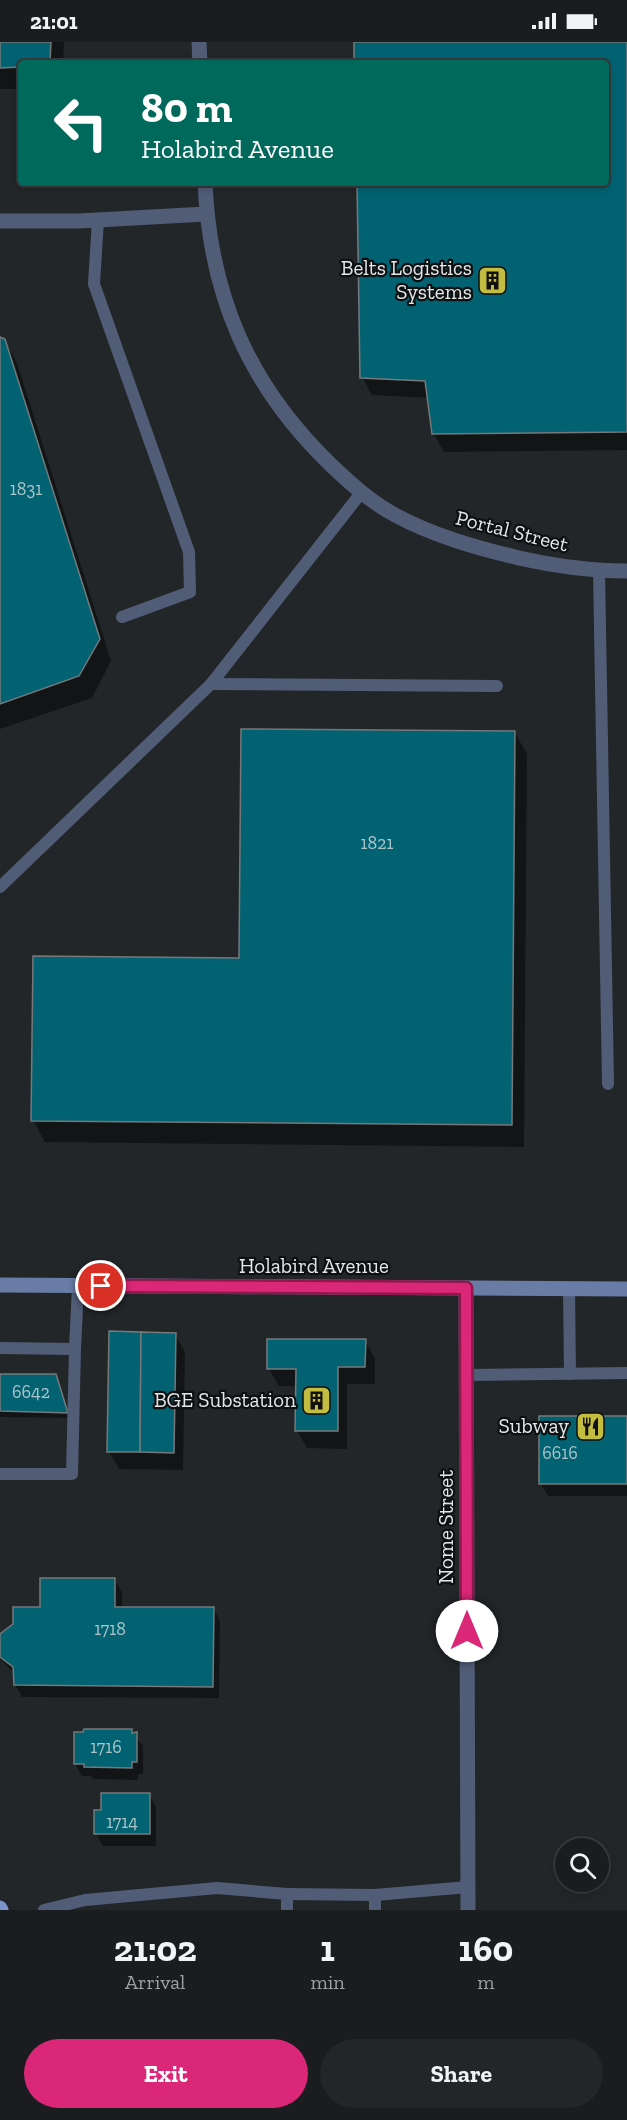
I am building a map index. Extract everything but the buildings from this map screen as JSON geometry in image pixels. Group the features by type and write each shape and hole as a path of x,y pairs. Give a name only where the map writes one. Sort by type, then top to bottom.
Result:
{"main road":[{"name":"Holabird Avenue","path":"0,1286 627,1289"}],"street":[{"path":"199,42 200,60"},
{"name":"Portal Street","path":"205,186 206,214 216,273 224,302 241,344 270,394 304,438 361,493 395,515 480,549 558,566 599,571 627,571"},
{"path":"0,221 98,220 206,214"},
{"name":"Nome Street","path":"466,1288 468,1910"}],"lane":[{"path":"98,220 94,284 189,552 190,592 123,617"},
{"path":"0,887 211,684 361,493"},
{"path":"599,571 608,1084"},
{"path":"211,684 497,686"},
{"path":"0,1474 72,1474 78,1286"},
{"path":"569,1289 570,1374"},
{"path":"0,1348 75,1349"},
{"path":"466,1375 627,1373"},
{"path":"44,1910 85,1900 218,1888 287,1894 375,1895 468,1887"},
{"path":"287,1894 287,1910"},
{"path":"375,1895 375,1910"}],"place":[{"name":"Belts Logistics Systems","path":"493,280"},
{"name":"BGE Substation","path":"317,1400"},
{"name":"Subway","path":"590,1426"}],"route":[{"path":"101,1286 466,1288 467,1631"}]}
